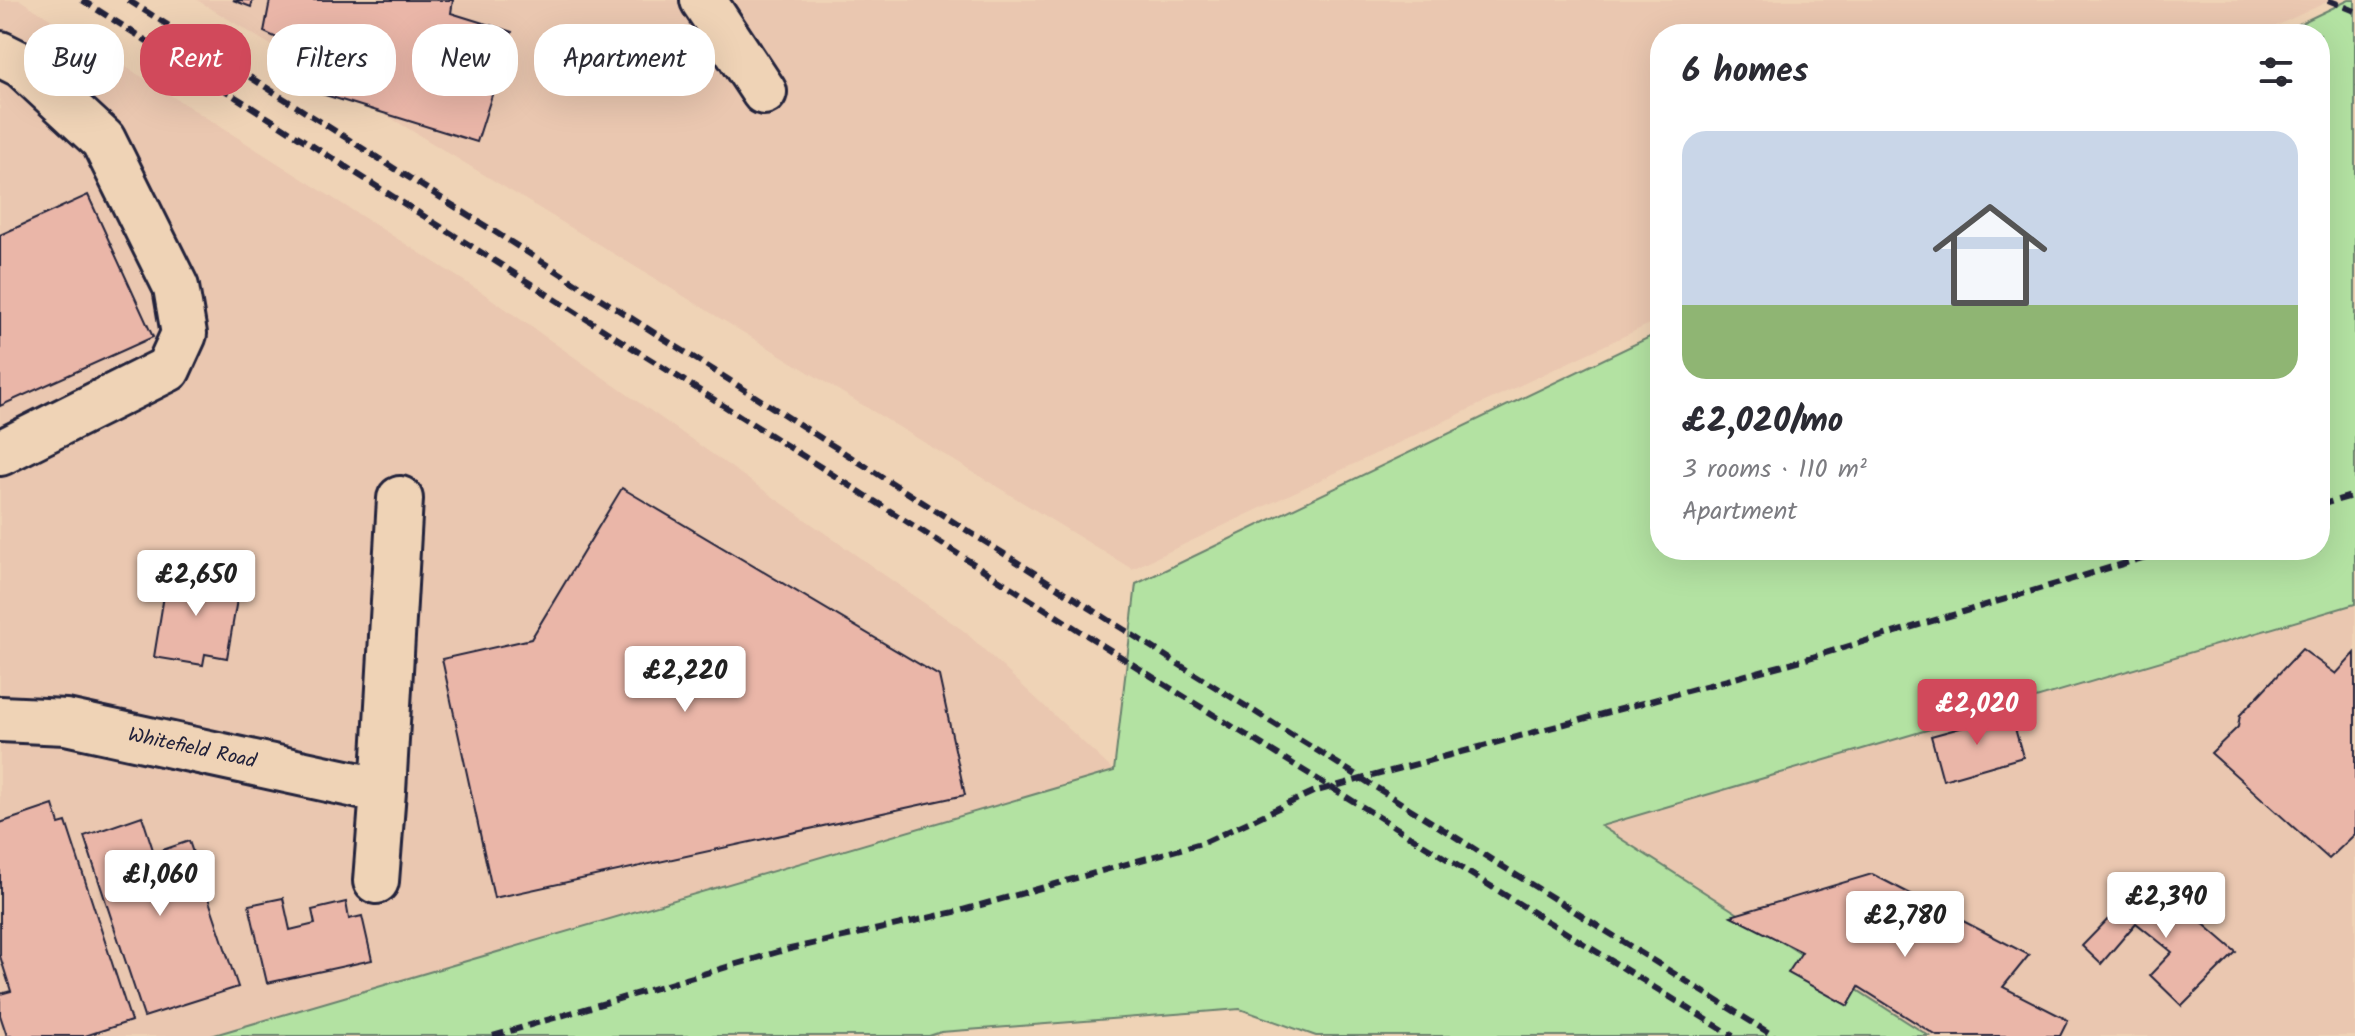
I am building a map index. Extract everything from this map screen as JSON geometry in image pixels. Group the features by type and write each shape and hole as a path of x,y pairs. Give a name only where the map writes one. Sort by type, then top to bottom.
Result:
{"lane":[{"path":"703,0 764,92"},
{"path":"0,54 22,65 103,140 176,287 184,334 168,369 0,453"},
{"path":"376,881 400,499"},
{"name":"Whitefield Road","path":"0,719 66,722 383,791"}],"shaded area":[{"path":"0,0 20,0 58,24 24,24 24,96 124,96 124,66 140,76 140,96 172,96 483,293 964,631 1114,771 211,1036 0,1036"},
{"path":"197,0 2331,0 2280,24 1650,24 1650,324 1132,569 355,96 396,96 396,24 267,24 267,43 251,33 251,24 236,24"},
{"path":"2355,604 2355,1036 1929,1036 1600,826"}],"green space":[{"path":"2355,0 2355,604 1601,826 1929,1036 1316,1036 1240,1009 941,1032 929,1036 211,1036 1114,771 1136,584 1650,337 1650,560 2330,560 2330,24 2299,24"}],"building":[{"path":"233,0 253,0 251,7"},
{"path":"270,0 453,0 451,13 486,24 412,24 412,96 492,96 477,142 328,96 396,96 396,24 267,24 267,33 264,32"},
{"path":"88,195 153,337 0,406 0,235"},
{"path":"622,488 939,676 965,795 494,898 442,659 531,639"},
{"path":"168,571 240,582 227,658 205,654 203,665 154,657"},
{"path":"2302,649 2336,674 2355,653 2355,834 2329,859 2211,753 2238,727 2240,715"},
{"path":"2011,714 2023,757 1943,780 1931,736"},
{"path":"53,805 59,824 66,822 131,1021 85,1036 7,1036 0,1015 0,994 11,991 0,956 0,823"},
{"path":"142,816 154,853 189,841 238,987 144,1017 84,836"},
{"path":"1872,874 2029,955 2003,987 2068,1020 2060,1036 1937,1036 1859,987 1848,1006 1788,973 1802,952 1731,916"},
{"path":"2149,877 2236,952 2182,1006 2150,975 2172,952 2136,923 2101,964 2082,946"},
{"path":"283,898 290,930 315,924 312,910 346,902 349,919 362,916 372,960 267,983 249,905"}],"railway":[{"path":"82,0 1167,686 1733,1036"},
{"path":"128,0 1180,665 1774,1036"},
{"path":"2328,0 2355,11"},
{"path":"2330,502 2355,495"},
{"path":"493,1036 781,951 959,911 1205,842 1313,792 1809,658 2136,560"}]}
